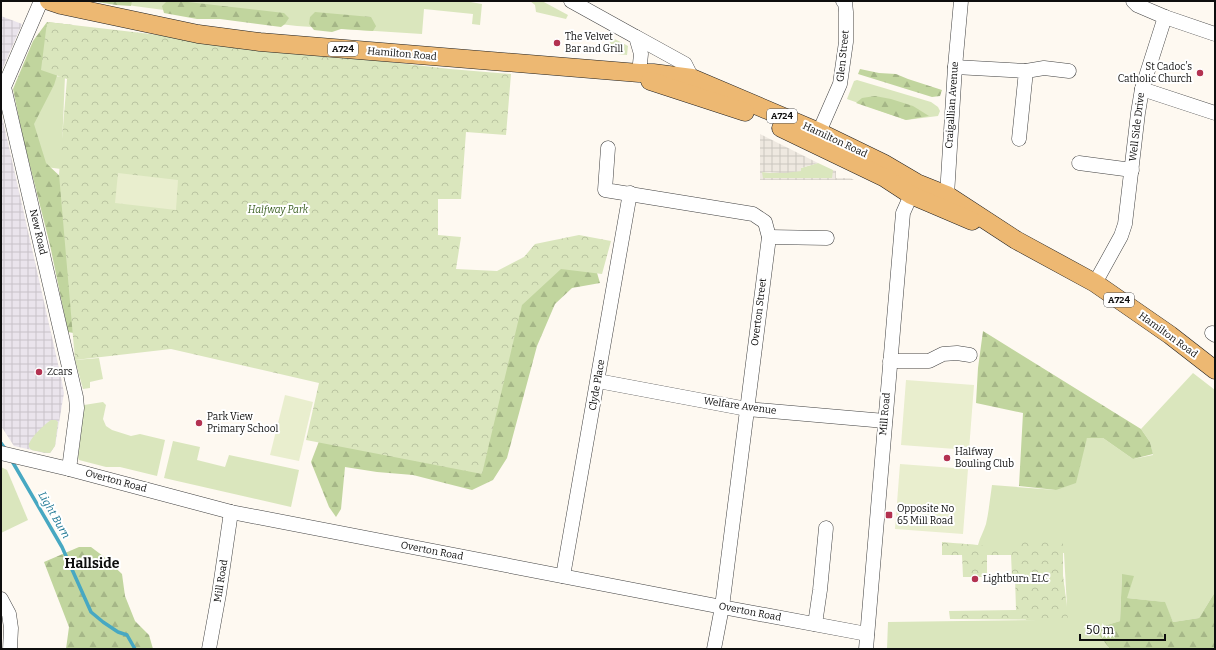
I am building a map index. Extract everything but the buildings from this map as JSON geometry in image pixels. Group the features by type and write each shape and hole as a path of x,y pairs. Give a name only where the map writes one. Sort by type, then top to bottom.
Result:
{"main road":[{"name":"Hamilton Road","path":"49,1 61,5 198,34 260,42 653,73 692,78 820,132 883,163 914,189"},
{"name":"Hamilton Road","path":"639,73 650,81 757,116 885,178 944,201 1095,283 1170,335 1215,370"}],"street":[{"name":"New Road","path":"42,1 4,87 76,397 77,408 69,469"},
{"path":"571,1 685,64 692,78"},
{"name":"Glen Street","path":"820,132 840,84 846,42 846,12 845,2 843,1"},
{"name":"Craigallian Avenue","path":"944,201 961,1"},
{"path":"1133,1 1137,5 1166,17 1215,34"},
{"name":"Well Side Drive","path":"1095,283 1121,236 1125,224 1142,89 1166,17"},
{"path":"636,38 641,54 639,73"},
{"path":"955,67 1026,71 1044,68 1069,71"},
{"path":"1019,139 1026,71"},
{"path":"1142,89 1215,114"},
{"path":"608,148 605,190 753,214 765,222 769,237 827,238"},
{"name":"Well Side Drive","path":"1079,163 1132,170"},
{"name":"Mill Road","path":"866,649 903,213 914,189"},
{"name":"Clyde Place","path":"563,576 630,194"},
{"name":"Overton Street","path":"714,649 722,607 769,237"},
{"path":"890,361 929,361 943,354 957,353 970,355"},
{"name":"Welfare Avenue","path":"598,381 747,409 885,421"},
{"name":"Overton Road","path":"1,453 69,469 231,512 867,634"},
{"name":"Mill Road","path":"209,649 231,512"},
{"path":"814,624 820,590 826,528"},
{"path":"1,599 9,614 11,628 10,649"}],"shaded area":[{"path":"1,16 22,24 1,72"},
{"path":"1,112 64,393 55,446 50,453 14,446 1,426"},
{"path":"760,134 818,163 801,168 801,171 785,173 762,172 763,178 832,178 833,170 836,171 836,178 850,178 854,180 760,180"}],"green space":[{"path":"91,1 132,1 131,6"},
{"path":"112,1 465,1 482,4 480,25 472,24 473,14 424,9 422,34 297,26 134,6"},
{"path":"167,1 179,1 284,13 289,18 281,27 220,19 197,19 164,13 162,6"},
{"path":"530,1 542,1 568,15 566,19 536,12 535,5"},
{"path":"315,12 371,17 376,26 373,31 341,29 332,32 314,30 309,24 310,17"},
{"path":"47,22 73,25 54,85 34,124 46,163 65,181 85,335 68,332 50,245 23,138 13,89 33,41"},
{"name":"Halfway Park","path":"47,22 450,69 511,74 506,135 466,132 461,199 438,199 438,235 461,237 456,269 497,271 524,257 535,244 579,235 611,241 602,274 561,269 522,305 482,474 306,440 319,383 171,349 75,360 59,174 67,79 41,70"},
{"path":"611,37 628,46 627,55 608,53"},
{"path":"860,69 879,73 896,74 942,90 940,96 932,97 858,74"},
{"path":"65,76 61,169 38,166 29,122 47,77"},
{"path":"857,80 931,102 938,107 940,111 938,116 906,120 847,99 854,81"},
{"path":"875,96 913,106 929,116 906,120 856,103 862,98"},
{"path":"818,163 833,170 833,178 762,178 762,172 770,173 801,171 801,168"},
{"path":"118,173 178,180 176,210 115,203"},
{"path":"556,260 595,266 600,283 572,288 555,304 537,346 507,458 493,480 472,490 413,475 377,472 345,467 341,509 336,517 329,507 311,462 321,436 509,303"},
{"path":"983,331 1141,429 1150,442 1153,454 1133,459 1103,438 1087,438 1076,483 1056,490 1019,486 1023,413 976,403 978,368"},
{"path":"99,358 103,379 90,382 90,388 83,389 75,360"},
{"path":"1193,373 1215,390 1215,592 1199,618 1173,622 1164,602 1127,598 1122,574 1120,621 1094,629 1110,649 887,649 888,622 1038,620 1026,620 1014,551 954,543 978,545 986,524 992,485 1056,490 1087,438 1103,438 1133,459 1153,455 1150,442 1141,429","holes":["1064,553 1067,607 1063,576"]},
{"path":"906,380 974,385 969,450 901,445"},
{"path":"285,395 313,402 299,461 270,455"},
{"path":"103,402 106,405 103,419 106,426 112,430 131,436 140,434 165,440 157,476 120,467 106,467 79,460 84,405"},
{"path":"51,420 56,420 58,422 55,446 50,453 31,450 29,444 31,440 41,428"},
{"path":"173,441 200,447 197,460 225,467 229,455 299,470 291,507 164,478"},
{"path":"900,464 968,469 963,534 895,529"},
{"path":"1,467 7,470 28,520 1,533"},
{"path":"1021,541 1063,543 1063,576 1068,620 950,619 949,611 1016,610 1015,577 1012,577 1011,555 987,555 987,577 963,577 962,555 942,555 942,542 1020,549"},
{"path":"79,547 91,547 122,574 125,596 135,621 149,635 153,649 66,649 69,627 44,562"},
{"path":"1122,574 1134,576 1127,598 1165,602 1173,622 1199,618 1215,592 1215,649 1110,649 1094,629 1120,621"}],"waterway":[{"name":"Light Burn","path":"1,443 6,450"},
{"name":"Light Burn","path":"12,461 62,547 91,612 118,632 127,635 135,649"}],"place":[{"name":"The Velvet Bar and Grill","path":"557,43"},
{"name":"St Cadoc's Catholic Church","path":"1200,73"},
{"name":"Zcars","path":"39,372"},
{"name":"Park View Primary School","path":"199,423"},
{"name":"Halfway Bouling Club","path":"947,458"},
{"name":"Opposite No 65 Mill Road","path":"889,515"},
{"name":"Lightburn ELC","path":"975,579"}],"district":[{"name":"Hallside","path":"92,563"}]}
